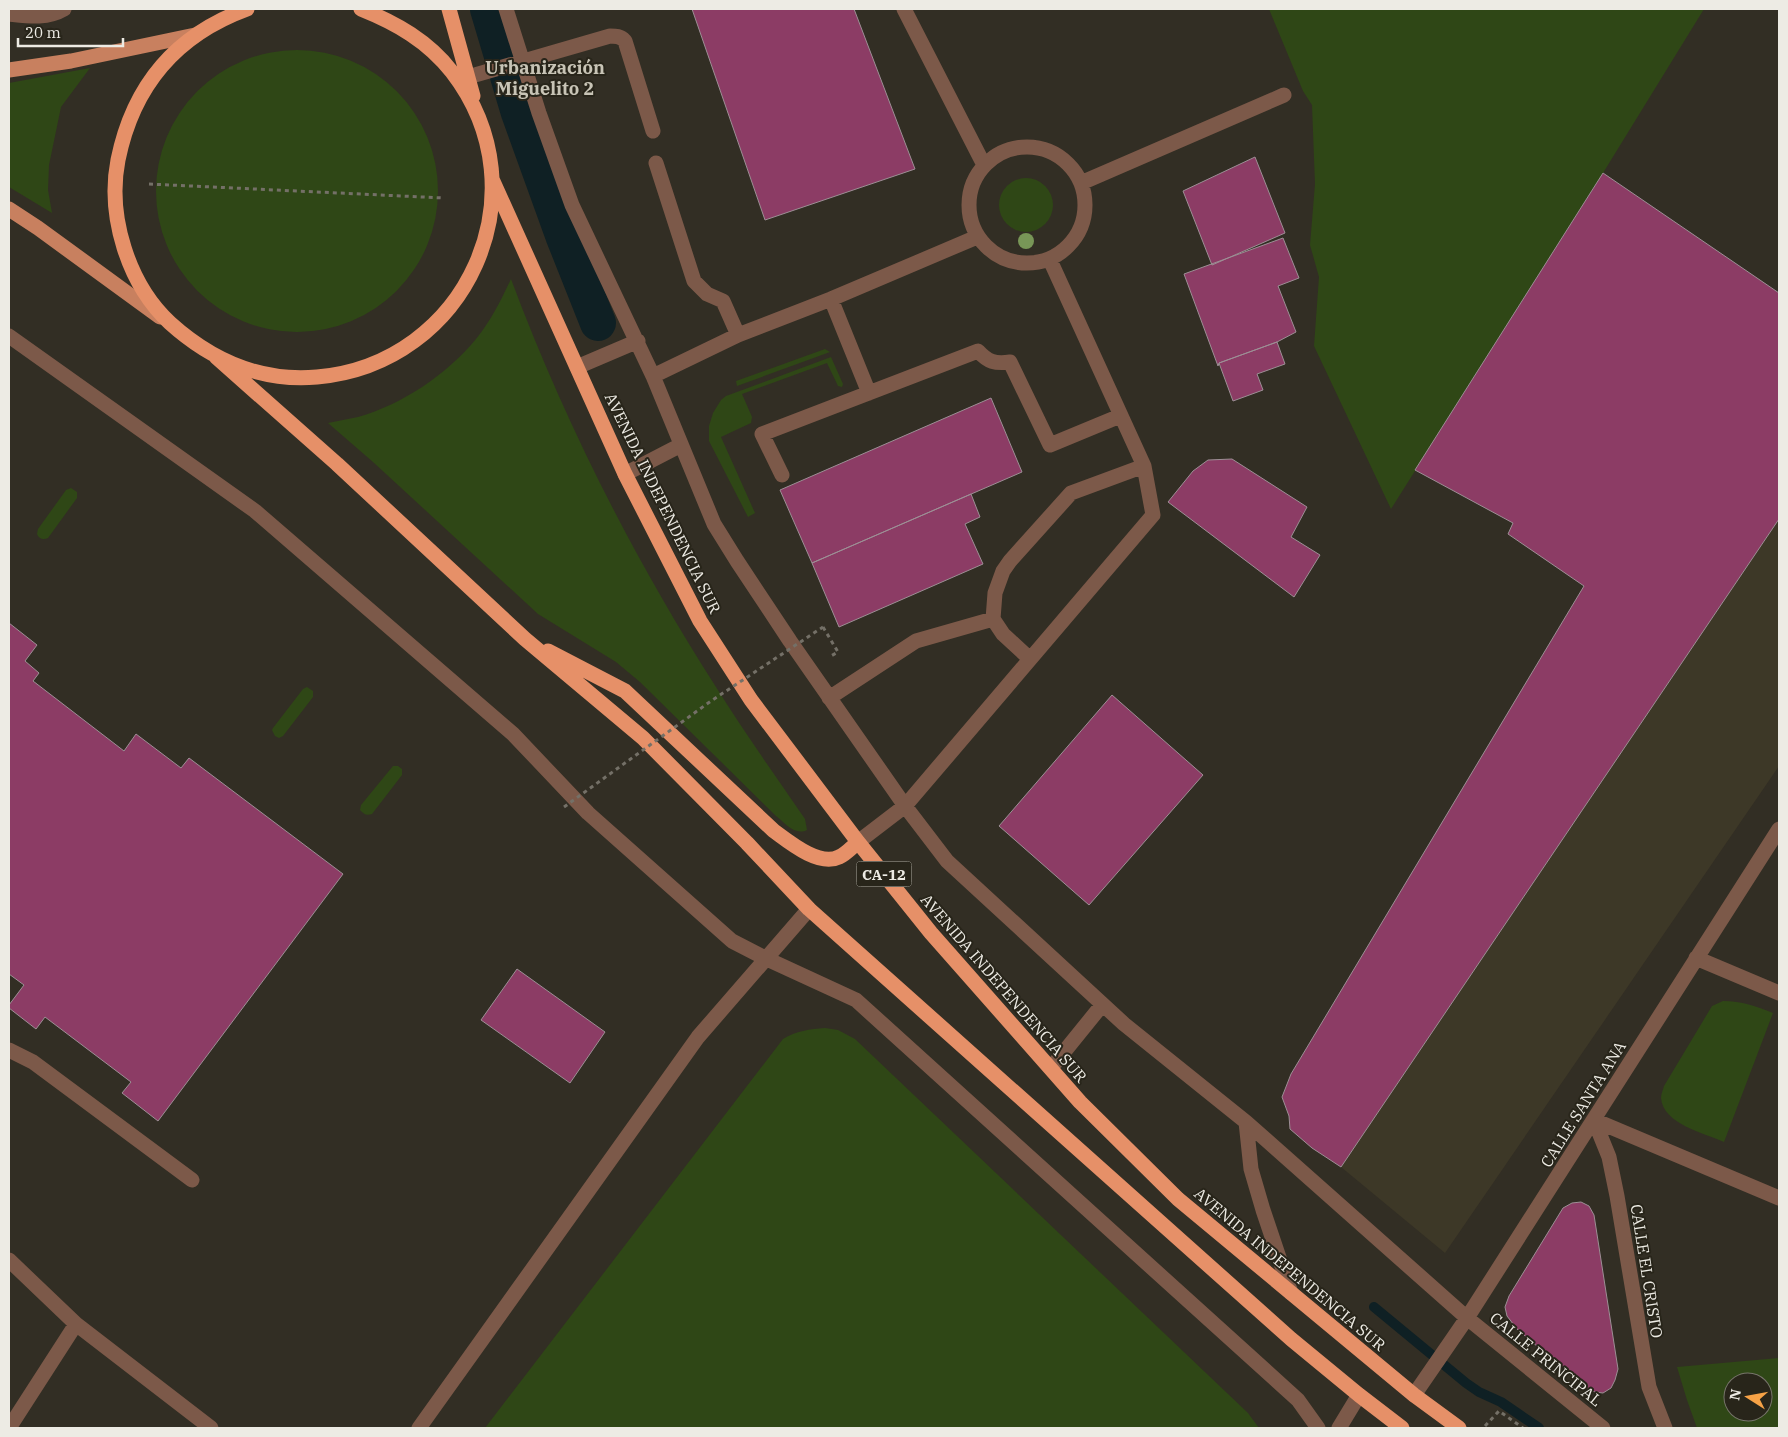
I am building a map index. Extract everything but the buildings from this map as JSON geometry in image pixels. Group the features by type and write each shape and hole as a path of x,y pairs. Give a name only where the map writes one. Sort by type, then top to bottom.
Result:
{"highway":[{"path":"247,9 223,14 172,53 152,78 135,105 123,136 117,168 116,200 120,232 130,263 145,292 165,318 189,339 216,357 337,464 525,639 643,738 809,909 1291,1338 1402,1428"},
{"path":"360,9 385,18 410,32 432,50 468,95 480,121"},
{"path":"216,357 244,369 273,376 304,378 335,376 364,368 392,356 418,340 440,319 459,295 474,268 485,240 491,210 492,179 488,149 449,9"},
{"name":"AVENIDA INDEPENDENCIA SUR","path":"492,179 625,474 705,628 751,700 858,842 931,933 1080,1102 1178,1199 1414,1395 1459,1428"},
{"path":"525,639 625,691 774,831 799,849 818,856 838,858 858,842"}],"main road":[{"path":"9,70 71,61 195,35"},
{"path":"9,210 38,228 189,339"}],"street":[{"path":"9,14 38,17 64,9"},
{"name":"CALLE PRINCIPAL","path":"506,9 572,205 638,341 714,524 829,698 905,806 947,861 1102,1005 1246,1122 1467,1318 1603,1428"},
{"path":"904,9 984,165"},
{"path":"468,77 610,36 622,38 625,41 653,131"},
{"path":"1081,183 1284,95"},
{"path":"1018,146 1037,147 1055,154 1070,167 1081,183 1085,203 1083,222 1074,240 1060,254 1050,260 1023,264 1006,260 990,251 977,238 970,220 968,200 973,181 984,165 999,153 1018,146"},
{"path":"656,163 694,281 707,294 723,301 738,335"},
{"path":"653,376 738,335 831,299 977,238"},
{"path":"858,842 905,806 1154,516 1144,466 1050,260"},
{"path":"831,299 869,393"},
{"path":"9,336 255,511 513,734 588,813 732,941 856,1000 1298,1400 1318,1428"},
{"path":"577,367 638,341"},
{"path":"782,475 762,434 978,351 987,360 1004,363 1010,362 1050,445 1120,416"},
{"path":"625,474 681,445"},
{"path":"1030,659 1003,634 993,619 995,593 1003,571 1071,493 1144,466"},
{"path":"829,698 916,641 993,619"},
{"name":"CALLE SANTA ANA","path":"1414,1395 1467,1318 1779,829"},
{"path":"419,1428 698,1037 809,909"},
{"path":"1696,958 1779,993"},
{"path":"1051,1068 1102,1005"},
{"path":"9,1050 33,1062 192,1180"},
{"path":"1594,1120 1779,1198"},
{"name":"CALLE EL CRISTO","path":"1594,1120 1609,1157 1649,1387 1665,1428"},
{"path":"1246,1122 1251,1169 1291,1293"},
{"path":"9,1260 76,1324 210,1428"},
{"path":"9,1428 76,1324"},
{"path":"1339,1428 1359,1395"}],"path":[{"path":"149,184 444,198"},
{"path":"564,807 711,701 823,627 838,652"},
{"path":"1483,1428 1499,1411 1522,1428"}],"shaded area":[{"path":"1779,519 1779,766 1445,1253 1341,1167"}],"green space":[{"path":"1269,9 1704,9 1391,509 1314,346 1319,277 1310,245 1315,184 1312,105 1303,91"},
{"path":"297,50 325,53 351,61 375,74 397,91 414,113 427,137 435,163 438,191 435,219 427,245 414,269 397,291 375,308 351,321 325,329 297,332 269,329 243,321 219,308 197,291 180,269 167,245 159,219 156,191 159,163 167,137 180,113 197,91 219,74 243,61 269,53"},
{"path":"90,68 61,107 49,165 48,190 52,213 9,187 9,83"},
{"path":"1026,178 1036,180 1045,186 1051,195 1053,205 1051,215 1045,224 1036,230 1026,232 1016,230 1007,224 1001,215 999,205 1001,195 1007,186 1016,180"},
{"path":"511,279 554,385 629,539 686,639 716,687 805,819 807,830 794,830 776,816 640,682 616,662 538,614 328,423 358,417 391,404 423,387 451,365 476,339 486,325"},
{"path":"825,349 830,352 737,386 736,381"},
{"path":"831,357 843,384 842,387 838,386 827,363 742,394 752,417 751,423 721,437 755,513 748,517 709,441 709,426 713,413 721,400 726,396"},
{"path":"71,488 77,492 77,498 48,538 40,538 37,534 38,529 66,490"},
{"path":"307,687 313,691 313,697 283,736 279,738 275,736 273,728 303,689"},
{"path":"393,766 398,766 402,769 402,775 372,814 364,814 360,810 361,805"},
{"path":"1723,1001 1749,1004 1773,1013 1724,1142 1677,1121 1663,1107 1661,1098 1664,1086 1712,1006"},
{"path":"825,1028 838,1030 855,1039 1248,1413 1259,1428 485,1428 783,1039 803,1031"},
{"path":"1779,1358 1779,1428 1697,1428 1677,1367"}],"waterway":[{"path":"488,9 519,113 563,235 598,323"},
{"path":"1374,1307 1466,1383 1479,1392 1501,1402 1539,1428"}],"district":[{"name":"Urbanización Miguelito 2","path":"545,77"}]}
